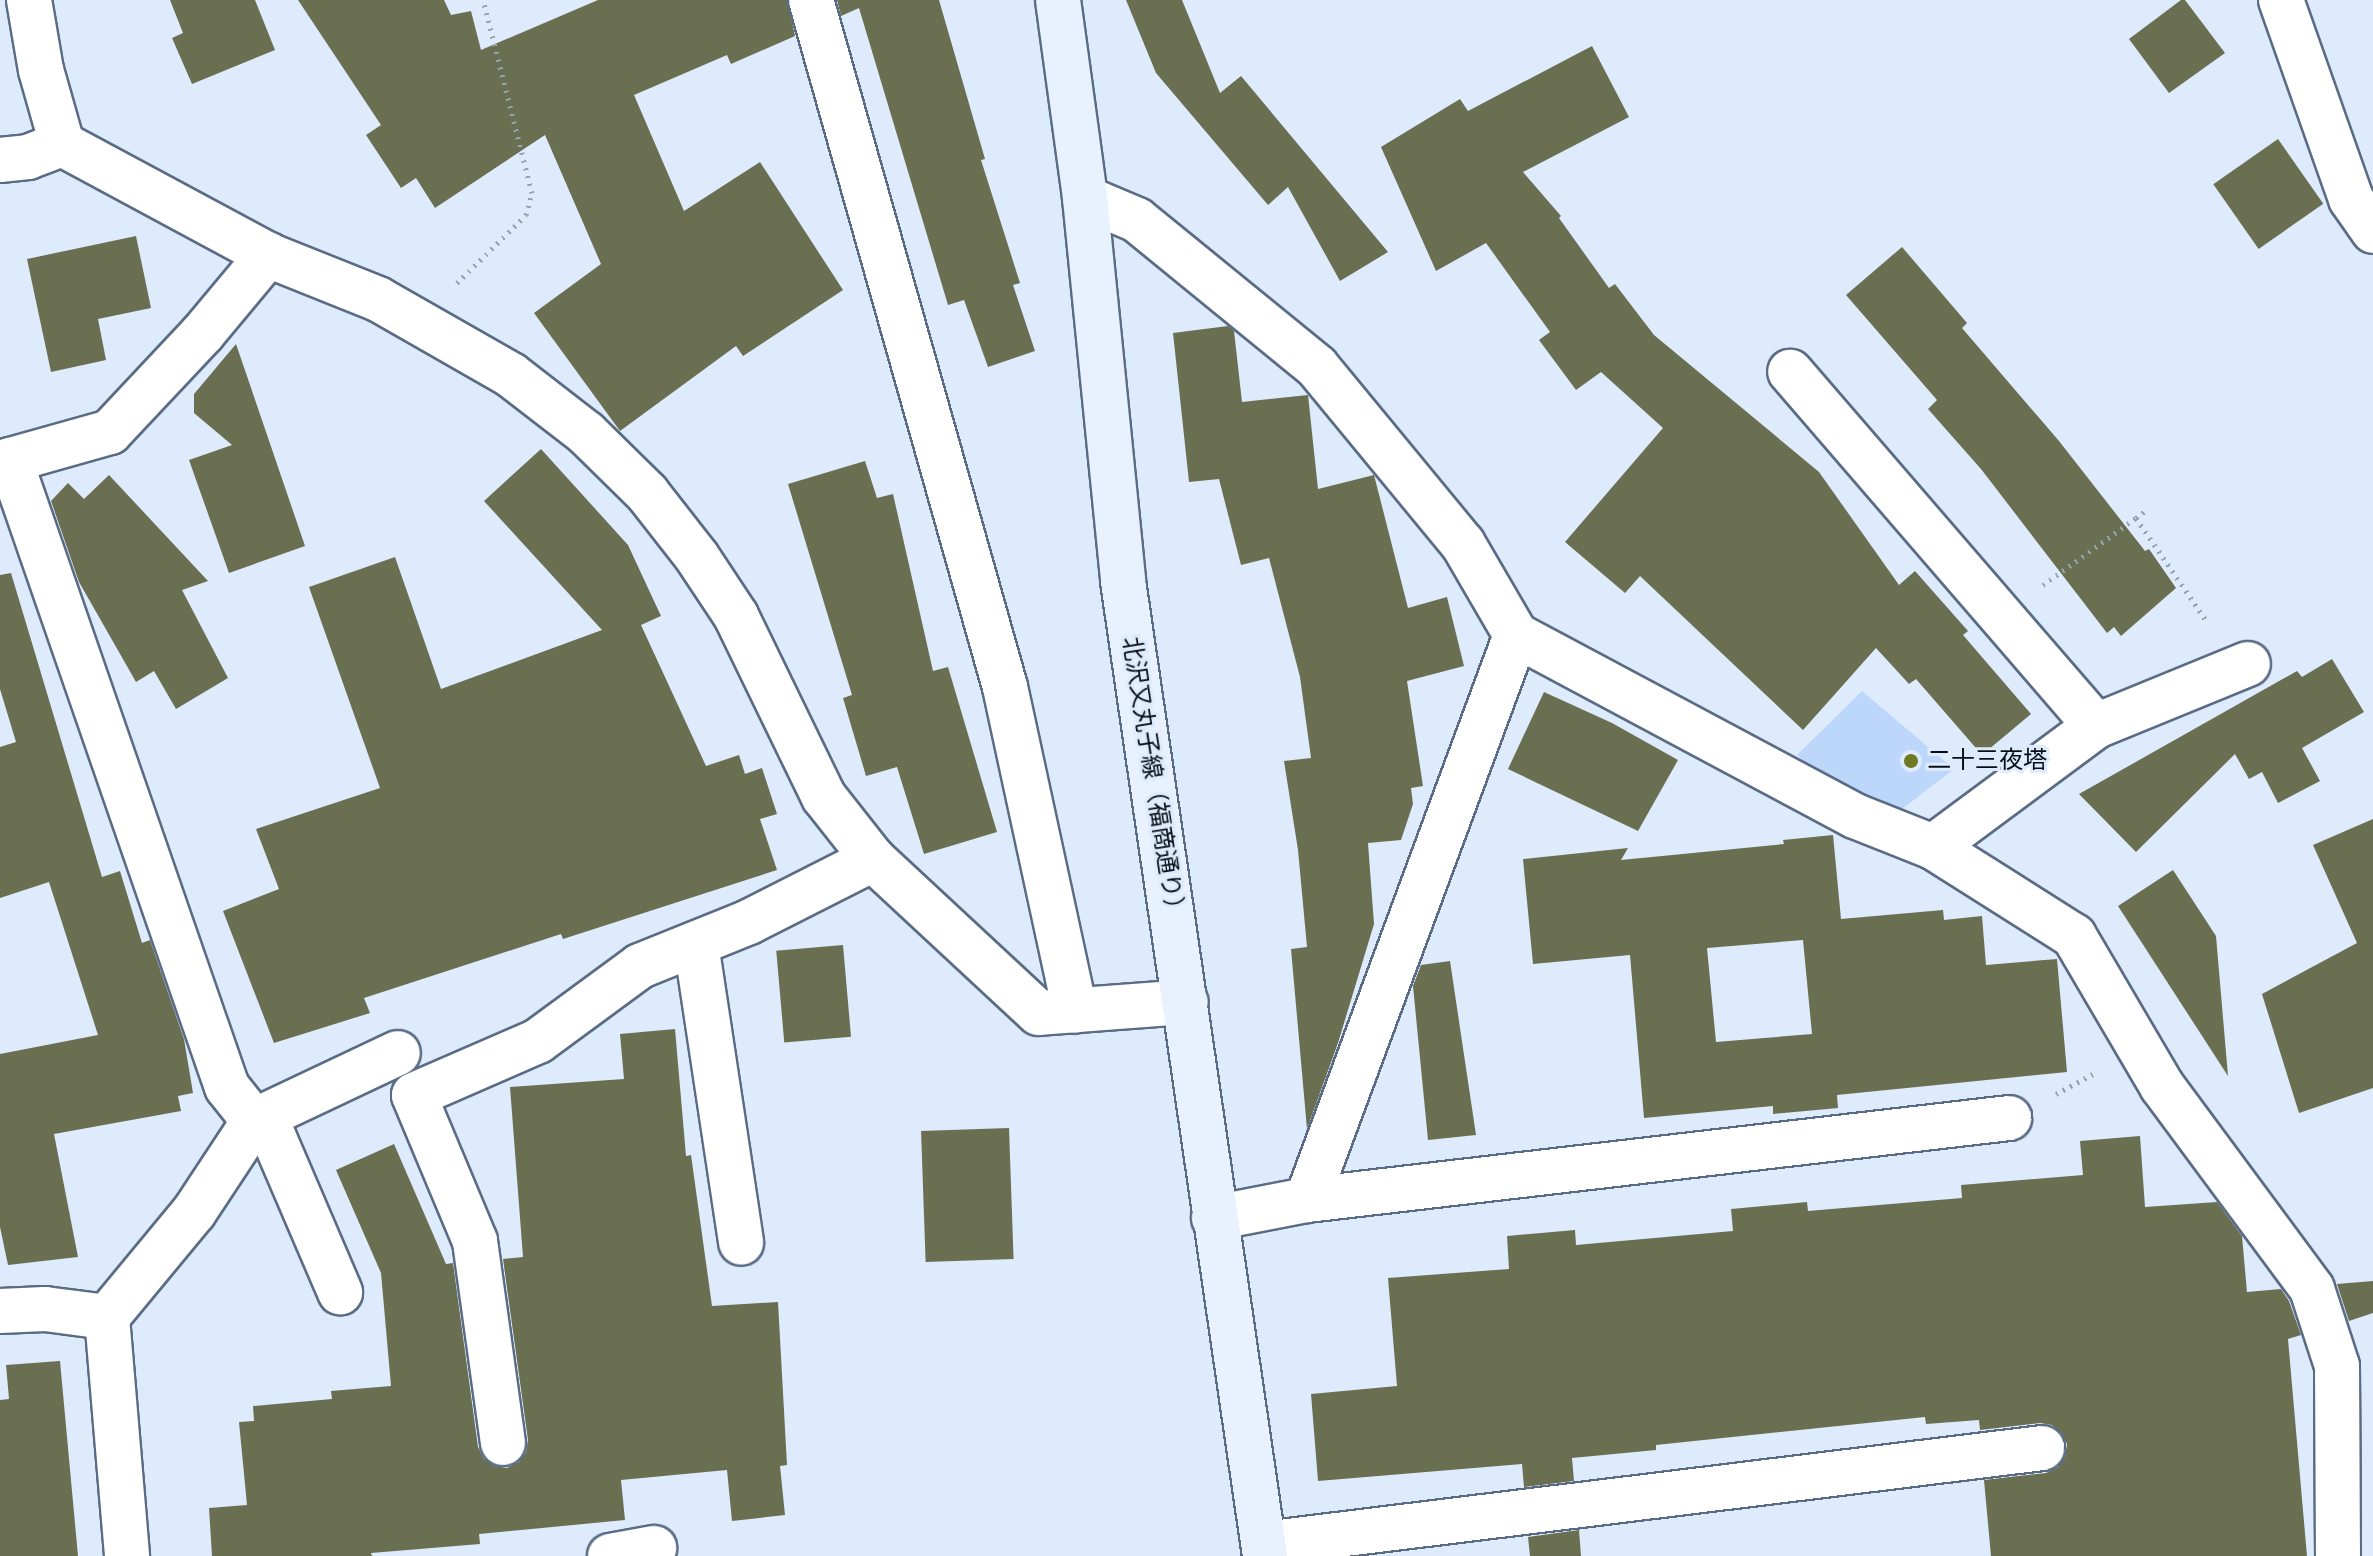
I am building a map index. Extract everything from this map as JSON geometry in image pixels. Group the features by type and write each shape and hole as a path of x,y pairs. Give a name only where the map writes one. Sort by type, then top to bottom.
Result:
{"street":[{"path":"29,0 41,70 62,144 268,255 378,299 511,375 586,433 647,493 697,557 736,616 824,797 873,859 1039,1013 1186,1002"},
{"path":"811,0 1005,687 1075,1011"},
{"name":"北沢又丸子線（福商通り）","path":"1058,0 1085,198 1123,581 1264,1550"},
{"path":"2281,0 2351,199 2373,231"},
{"path":"0,160 28,157 62,144"},
{"path":"1085,198 1137,220 1317,367 1463,544 1516,635 1855,816 1933,847 2074,936 2162,1086 2312,1289 2337,1366 2338,1556"},
{"path":"268,255 203,333 110,432 5,461 227,1087 254,1121 274,1138 340,1292"},
{"path":"1790,372 2096,726"},
{"path":"1307,1200 1516,635"},
{"path":"1933,847 2096,726 2244,666"},
{"path":"503,1443 475,1241 414,1095 538,1041 640,966 749,922 873,859"},
{"path":"696,944 741,1243"},
{"path":"127,1556 107,1317 194,1212 254,1121 398,1053"},
{"path":"1214,1218 1307,1200 2009,1118"},
{"path":"0,1311 45,1309 107,1317"},
{"path":"1264,1550 2042,1448"},
{"path":"610,1556 654,1548"}],"path":[{"path":"417,322 526,215 532,193 483,0"},
{"path":"2000,616 2145,511"},
{"path":"2136,518 2244,666"},
{"path":"2009,1118 2140,1049"}],"shaded area":[{"path":"1862,691 1954,769 1897,813 1838,792 1797,755"}],"building":[{"path":"170,0 255,0 275,50 192,84 172,38 183,33"},
{"path":"298,0 444,0 451,15 471,11 481,50 598,0 787,0 795,36 731,64 727,55 634,95 684,211 760,162 843,290 743,356 736,346 620,431 534,313 601,264 545,135 435,208 416,178 401,188 366,135 381,125"},
{"path":"837,0 939,0 985,159 981,160 1020,283 1013,285 1035,351 988,367 964,300 948,305 859,8 841,16"},
{"path":"1126,0 1182,0 1220,93 1241,76 1388,252 1340,281 1288,187 1268,205 1156,73"},
{"path":"2185,0 2225,53 2169,93 2129,39"},
{"path":"1592,46 1629,117 1523,172 1561,216 1559,218 1609,288 1615,284 1654,335 1819,472 1899,585 1915,571 1968,631 1963,635 2031,714 1982,755 1916,679 1909,684 1876,648 1803,730 1640,576 1625,593 1565,542 1663,428 1601,372 1576,390 1539,340 1550,332 1486,243 1436,271 1381,147 1460,99 1468,111"},
{"path":"2278,139 2323,204 2259,249 2213,184"},
{"path":"136,236 151,308 98,319 106,360 51,372 27,259"},
{"path":"1902,247 1967,323 1962,328 2059,441 2145,551 2149,549 2176,588 2121,636 2114,627 2107,633 1981,469 1928,409 1937,400 1846,295"},
{"path":"1228,326 1234,331 1242,402 1308,395 1318,489 1374,475 1408,608 1447,597 1464,666 1407,681 1423,786 1411,788 1413,804 1401,840 1368,843 1374,924 1338,1043 1307,1129 1291,949 1307,947 1298,850 1284,761 1311,758 1300,677 1269,558 1241,565 1219,479 1189,482 1173,333"},
{"path":"236,344 305,546 229,573 189,460 232,445 194,413 194,394"},
{"path":"541,449 628,545 661,616 641,625 706,766 739,755 745,774 762,768 777,814 760,819 777,870 563,939 561,934 364,998 370,1013 274,1043 223,911 279,889 256,829 380,788 309,587 395,557 441,689 602,630 484,501"},
{"path":"865,461 877,498 893,494 933,671 948,667 997,832 924,854 897,767 866,776 843,698 852,695 788,484"},
{"path":"109,475 208,581 182,590 228,678 176,709 154,671 136,682 79,582 51,501 68,483 84,499"},
{"path":"11,573 102,877 120,871 142,943 150,940 184,1039 193,1093 178,1096 181,1111 54,1134 78,1257 8,1265 0,1227 0,1054 98,1035 49,882 0,898 0,747 16,742 0,689 0,575"},
{"path":"2332,659 2364,712 2302,748 2320,781 2278,803 2262,772 2249,779 2235,754 2136,852 2079,794 2297,671 2302,677"},
{"path":"1544,692 1612,723 1678,760 1638,831 1508,769"},
{"path":"2373,819 2373,1088 2299,1113 2262,994 2357,943 2313,845"},
{"path":"1833,835 1841,919 1943,910 1944,920 1982,916 1986,965 2057,959 2067,1072 1837,1095 1838,1108 1773,1114 1773,1106 1644,1118 1630,955 1533,964 1523,859 1628,848 1621,860 1784,844 1783,840","holes":["1803,940 1812,1034 1716,1042 1707,948"]},
{"path":"2173,870 2216,936 2228,1076 2118,906"},
{"path":"843,945 851,1037 784,1042 776,951"},
{"path":"1450,961 1476,1135 1428,1140 1413,986 1421,965"},
{"path":"675,1029 686,1156 691,1155 712,1306 778,1302 787,1465 780,1466 785,1515 732,1521 727,1470 621,1480 625,1520 479,1534 480,1544 371,1553 372,1556 212,1556 209,1508 247,1505 239,1422 254,1421 253,1406 332,1399 331,1391 391,1386 381,1273 336,1170 394,1144 446,1264 453,1263 478,1447 484,1459 494,1466 507,1468 519,1462 526,1452 528,1440 503,1259 523,1257 510,1087 624,1079 620,1034"},
{"path":"1009,1128 1014,1259 926,1262 921,1131"},
{"path":"2140,1136 2145,1207 2217,1202 2242,1236 2247,1292 2281,1289 2289,1301 2301,1335 2288,1339 2307,1556 1991,1556 1984,1480 2046,1473 2058,1467 2065,1457 2067,1444 2062,1434 2052,1425 2040,1423 1980,1430 1979,1420 1926,1424 1925,1417 1656,1445 1656,1450 1572,1458 1574,1481 1524,1487 1522,1464 1318,1481 1311,1394 1397,1386 1388,1278 1509,1269 1507,1236 1575,1230 1576,1245 1733,1231 1731,1209 1807,1202 1808,1211 1962,1198 1961,1185 2083,1175 2080,1141"},
{"path":"2373,1281 2373,1313 2349,1321 2337,1284"},
{"path":"60,1361 78,1556 0,1556 0,1400 9,1399 6,1365"},
{"path":"1579,1530 1581,1556 1530,1556 1528,1537"}],"place":[{"name":"二十三夜塔","path":"1911,761"}]}
